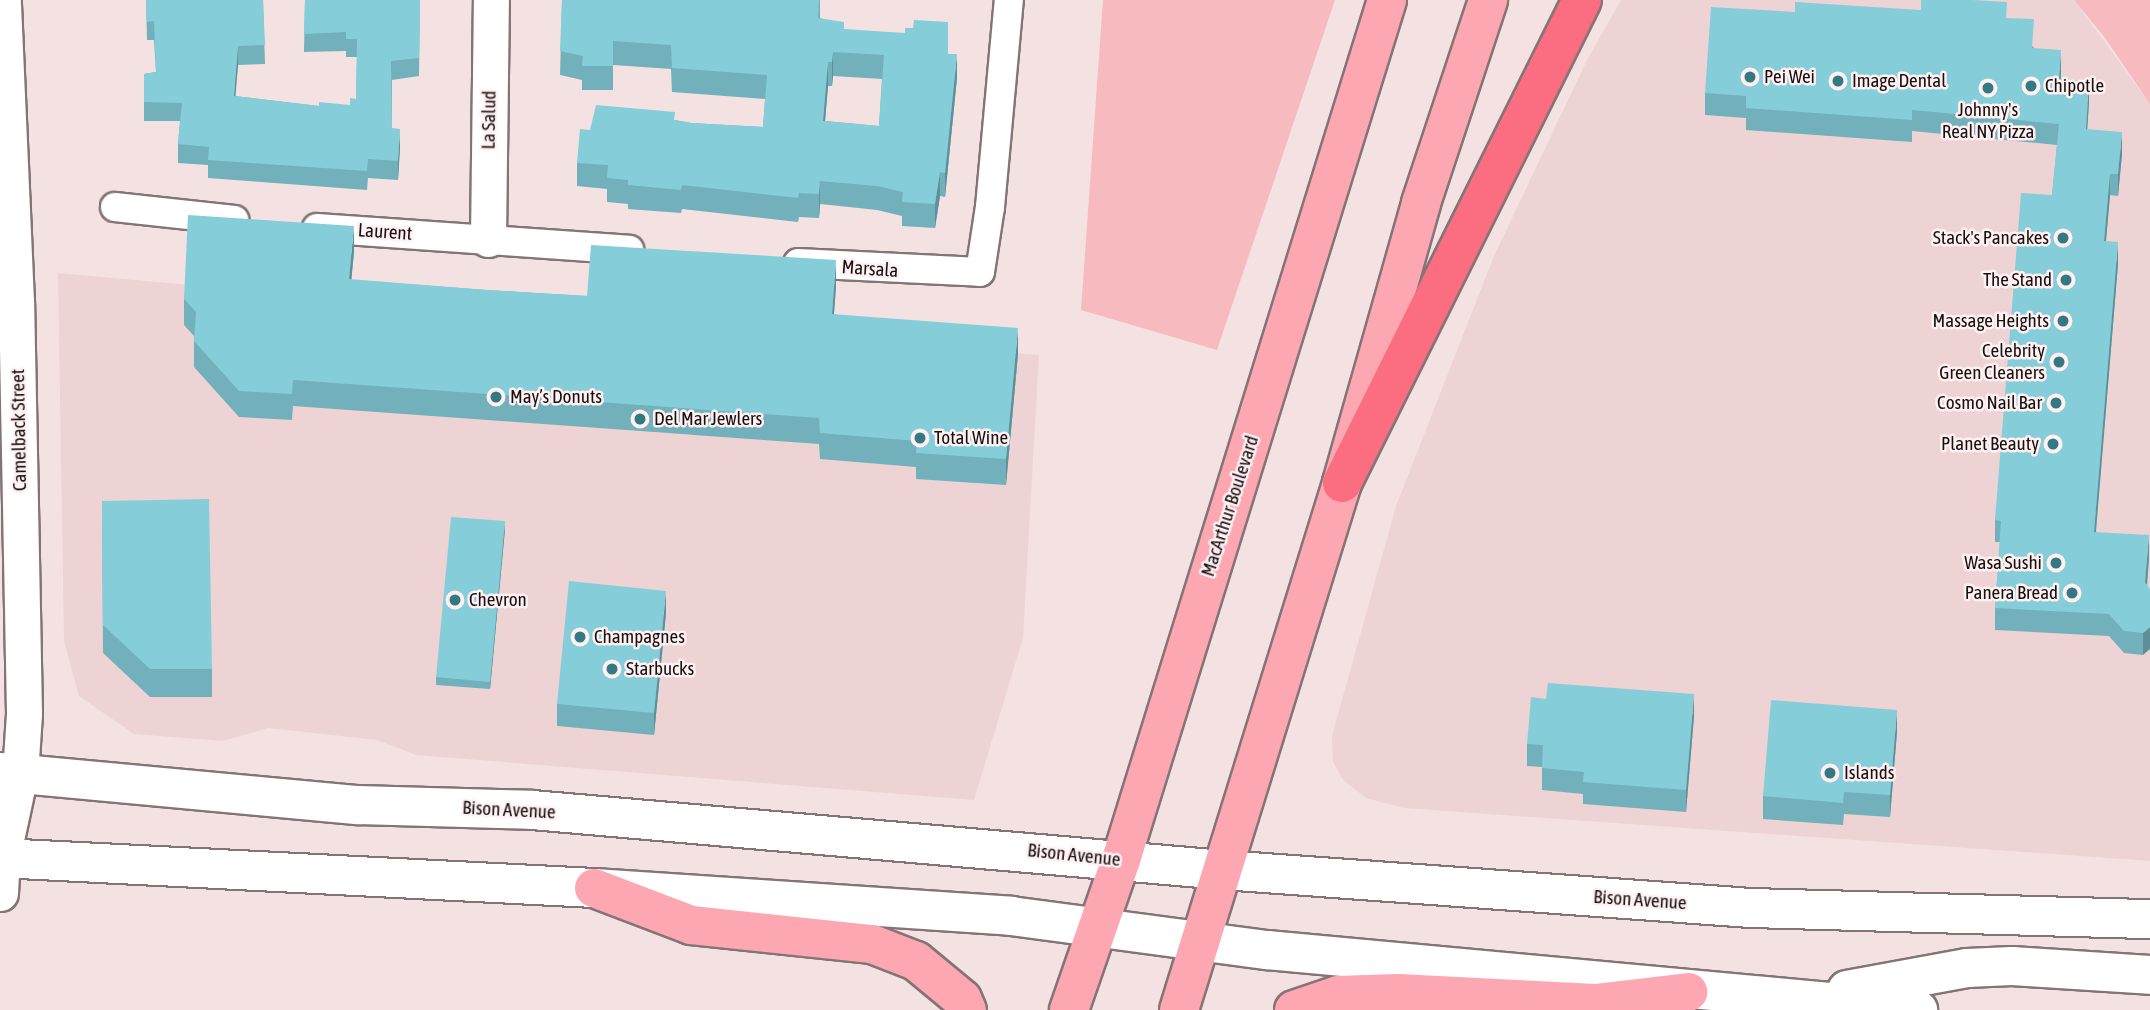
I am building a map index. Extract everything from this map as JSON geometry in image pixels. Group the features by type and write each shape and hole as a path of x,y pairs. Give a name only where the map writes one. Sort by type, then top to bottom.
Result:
{"highway":[{"path":"1342,483 1582,0"}],"main road":[{"name":"MacArthur Boulevard","path":"1069,1010 1095,926 1121,860 1387,0"},
{"path":"1179,1010 1342,483 1421,203 1488,0"},
{"name":"Bison Avenue","path":"10,773 358,805 532,810 1223,870 1751,908 2150,919"},
{"path":"1,870 594,888 1011,916 1200,941 1688,992 1919,1010"},
{"path":"594,888 691,925 872,944 916,961 962,999 967,1010"},
{"path":"1800,1002 1967,968 2012,966 2150,975"},
{"path":"1294,1010 1338,995 1398,993 1595,1003 1688,992"}],"street":[{"name":"Camelback Street","path":"1,870 10,773 24,713 4,109 3,0"},
{"name":"La Salud","path":"488,239 491,0"},
{"name":"Marsala","path":"769,261 980,272 990,207 1009,0"},
{"name":"Laurent","path":"115,207 280,225 488,239"},
{"path":"488,239 662,253"}],"shaded area":[{"path":"1103,0 1335,0 1217,350 1081,310"},
{"path":"1621,0 2074,0 2150,104 2150,861 1404,808 1366,798 1343,780 1333,762 1332,736 1396,506 1494,256 1587,60"},
{"path":"2074,0 2150,0 2150,104 2105,38"},
{"path":"58,273 498,313 1039,355 1023,638 974,800 416,755 377,740 268,728 223,741 134,734 79,696 64,641"}],"building":[{"path":"146,0 263,0 265,45 238,46 234,96 319,106 319,102 350,105 350,98 356,99 357,39 346,39 346,32 304,34 305,0 420,0 419,58 391,61 392,128 400,129 398,161 368,159 367,171 208,160 209,147 178,144 182,103 144,102 144,74 156,72 154,21 147,22"},
{"path":"562,0 819,0 818,18 844,22 844,29 905,33 905,28 913,28 914,20 948,22 948,54 957,54 945,173 940,172 935,204 902,202 903,192 877,186 820,181 819,194 799,193 798,198 682,185 681,190 628,185 628,180 607,178 608,165 577,163 580,129 590,130 596,105 675,112 674,120 691,123 763,127 767,75 672,68 671,45 613,41 613,66 582,66 583,56 560,51","holes":["833,52 884,55 879,126 823,121 828,62 832,62"]},
{"path":"1921,0 2007,2 2006,18 2034,19 2032,48 2061,50 2059,79 2089,81 2086,129 2122,132 2118,174 2110,174 2104,241 2118,242 2094,532 2149,535 2145,582 2150,589 2150,627 2143,633 2124,631 2109,614 1995,608 2001,521 1995,520 2021,193 2052,195 2059,124 1912,110 1912,120 1746,108 1746,96 1705,93 1711,7 1795,12 1795,2 1921,10"},
{"path":"188,215 354,226 349,279 487,290 587,296 591,245 836,260 832,314 1018,328 1006,459 916,453 917,441 820,433 819,418 293,380 292,394 239,391 194,341 196,312 184,299"},
{"path":"209,499 212,669 150,669 103,625 102,501"},
{"path":"451,517 505,521 490,682 436,677"},
{"name":"Starbucks","path":"569,581 666,591 654,713 557,704"},
{"path":"1548,683 1694,694 1686,790 1583,782 1584,772 1542,768 1543,745 1527,744 1531,697 1546,699"},
{"name":"Islands","path":"1771,700 1897,710 1890,795 1844,792 1843,803 1763,796"}],"place":[{"name":"Pei Wei","path":"1750,77"},
{"name":"Image Dental","path":"1838,81"},
{"name":"Chipotle","path":"2031,86"},
{"name":"Johnny's Real NY Pizza","path":"1988,88"},
{"name":"Stack's Pancakes","path":"2063,238"},
{"name":"The Stand","path":"2066,280"},
{"name":"Massage Heights","path":"2063,321"},
{"name":"Celebrity Green Cleaners","path":"2059,362"},
{"name":"May’s Donuts","path":"496,397"},
{"name":"Cosmo Nail Bar","path":"2056,403"},
{"name":"Del Mar Jewlers","path":"640,419"},
{"name":"Total Wine","path":"920,438"},
{"name":"Planet Beauty","path":"2053,444"},
{"name":"Wasa Sushi","path":"2056,563"},
{"name":"Panera Bread","path":"2072,593"},
{"name":"Chevron","path":"455,600"},
{"name":"Champagnes","path":"580,637"},
{"name":"Starbucks","path":"612,669"},
{"name":"Islands","path":"1830,773"}]}
